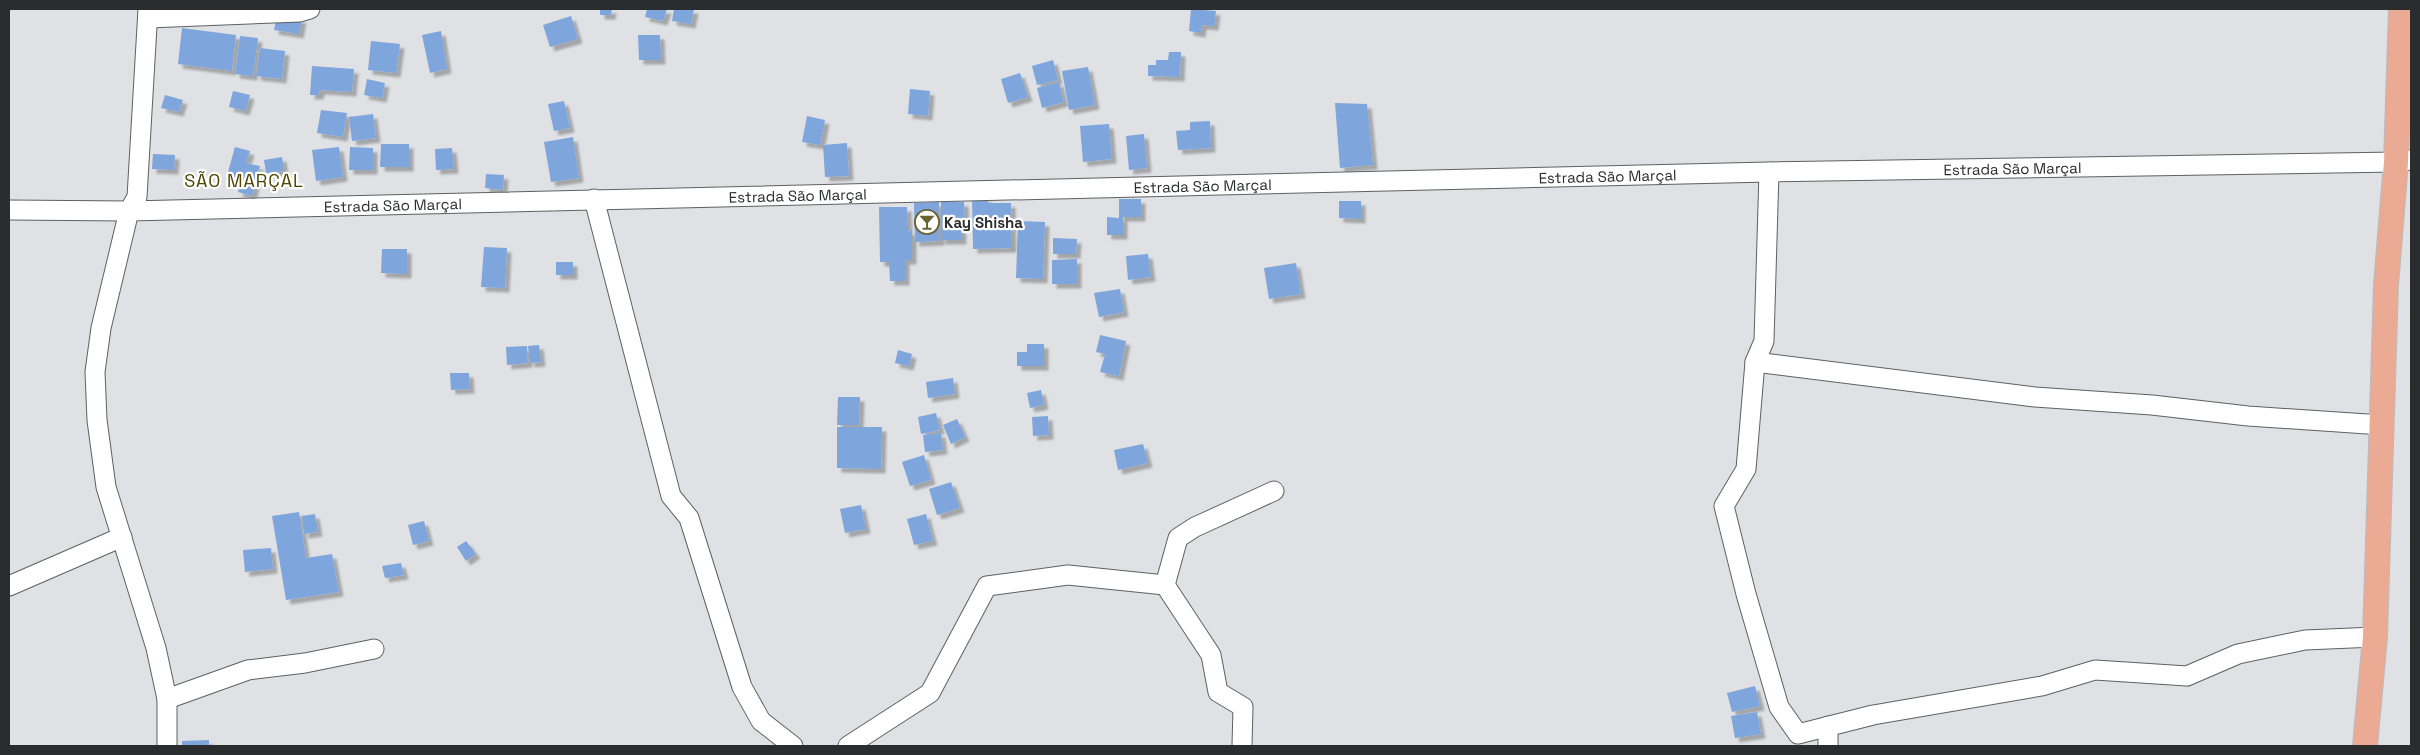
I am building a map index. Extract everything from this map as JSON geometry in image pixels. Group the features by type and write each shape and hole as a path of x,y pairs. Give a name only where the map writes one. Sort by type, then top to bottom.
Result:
{"main road":[{"path":"2365,746 2375,637 2386,285 2403,161 2400,9"}],"street":[{"path":"167,746 167,699 156,648 106,487 97,420 95,372 101,328 129,211 137,197 148,14 300,12 310,9"},
{"name":"Estrada São Marçal","path":"9,210 129,211 1770,172 2403,161"},
{"path":"1770,172 1764,341 1755,362 1746,469 1724,506 1746,594 1779,707 1798,734 1873,715 2042,686 2094,670 2188,676 2238,654 2305,640 2375,637"},
{"path":"594,199 671,496 689,518 742,687 761,722 792,746"},
{"path":"1755,362 2035,397 2382,425"},
{"path":"1242,746 1244,707 1218,692 1211,655 1165,585 1178,538 1195,527 1274,490"},
{"path":"9,586 122,537"},
{"path":"848,746 930,693 987,586 1068,575 1165,585"},
{"path":"167,699 248,670 305,663 374,649"},
{"path":"1828,726 1828,746"}],"building":[{"path":"600,9 612,9 611,15 600,15"},
{"path":"647,9 667,9 663,21 645,17"},
{"path":"674,9 694,9 691,24 672,21"},
{"path":"1191,9 1216,11 1214,26 1202,25 1201,33 1189,31"},
{"path":"277,15 302,19 299,34 274,30"},
{"path":"571,16 578,39 550,47 543,25"},
{"path":"182,28 236,35 232,71 178,64"},
{"path":"441,31 447,69 430,73 422,35"},
{"path":"638,35 660,35 661,60 639,60"},
{"path":"240,36 258,38 253,76 235,74"},
{"path":"371,41 400,44 396,73 368,70"},
{"path":"260,48 285,51 282,79 256,76"},
{"path":"1169,52 1181,52 1180,77 1148,76 1148,65 1156,65 1156,60 1168,60"},
{"path":"1053,60 1058,80 1037,85 1032,66"},
{"path":"312,66 354,69 352,92 320,90 319,95 310,95"},
{"path":"1088,67 1095,105 1069,110 1062,71"},
{"path":"1020,73 1028,97 1008,103 1001,79"},
{"path":"367,79 385,83 382,98 364,95"},
{"path":"1059,82 1064,102 1042,108 1037,88"},
{"path":"910,89 930,91 928,116 908,114"},
{"path":"233,91 250,95 245,111 229,107"},
{"path":"165,95 183,100 179,112 161,108"},
{"path":"564,101 570,128 554,131 548,104"},
{"path":"1335,103 1367,104 1373,165 1340,168"},
{"path":"321,110 347,113 343,137 317,133"},
{"path":"373,114 376,138 352,141 349,117"},
{"path":"807,116 825,120 820,145 802,142"},
{"path":"1210,121 1211,148 1178,150 1176,131 1190,130 1190,122"},
{"path":"1109,124 1112,159 1083,162 1080,126"},
{"path":"1144,134 1147,168 1129,170 1126,136"},
{"path":"573,137 579,178 551,182 544,142"},
{"path":"847,143 849,176 825,177 823,145"},
{"path":"381,144 409,144 409,167 380,167"},
{"path":"235,147 250,151 246,163 260,166 252,196 238,192 240,183 226,179"},
{"path":"339,147 343,177 316,181 312,150"},
{"path":"350,147 373,148 373,170 349,170"},
{"path":"452,148 454,169 436,170 435,149"},
{"path":"153,154 175,155 174,170 152,169"},
{"path":"282,157 284,171 266,173 264,160"},
{"path":"486,174 504,175 503,190 485,188"},
{"path":"972,198 988,198 988,203 1011,203 1012,248 973,249"},
{"path":"1119,199 1141,199 1141,217 1123,217 1123,235 1107,235 1107,217 1119,218"},
{"path":"1339,201 1361,201 1361,219 1339,218"},
{"name":"Kay Shisha","path":"939,202 940,241 915,242 914,203"},
{"path":"941,202 964,202 965,223 961,223 962,240 941,240"},
{"path":"879,207 907,207 908,231 912,230 912,260 905,260 905,281 890,281 889,262 880,262"},
{"path":"1018,221 1045,222 1043,279 1016,278"},
{"path":"1053,238 1077,239 1076,254 1053,254"},
{"path":"484,247 507,248 505,288 481,287"},
{"path":"382,249 407,249 407,274 381,273"},
{"path":"1148,254 1151,277 1128,280 1126,256"},
{"path":"1077,259 1077,284 1052,284 1052,260"},
{"path":"556,262 573,262 573,275 556,275"},
{"path":"1296,263 1301,294 1269,299 1264,268"},
{"path":"1120,289 1124,312 1099,317 1094,293"},
{"path":"1100,335 1126,341 1119,376 1100,372 1105,354 1096,352"},
{"path":"1027,344 1044,344 1044,366 1017,366 1017,352 1027,352"},
{"path":"539,345 541,362 530,363 528,346"},
{"path":"527,346 528,363 507,365 506,347"},
{"path":"898,350 912,354 909,366 895,363"},
{"path":"450,373 469,373 470,389 451,390"},
{"path":"953,378 955,394 928,398 926,382"},
{"path":"1041,390 1044,405 1030,408 1027,393"},
{"path":"838,397 860,397 859,425 837,425"},
{"path":"936,413 940,430 921,434 918,417"},
{"path":"1048,416 1049,435 1033,436 1032,417"},
{"path":"957,419 965,437 951,444 943,425"},
{"path":"837,427 882,427 881,469 837,468"},
{"path":"941,433 943,450 925,452 923,435"},
{"path":"1143,444 1148,463 1118,470 1114,450"},
{"path":"924,455 931,480 910,486 902,462"},
{"path":"951,482 960,508 937,515 929,489"},
{"path":"861,505 866,529 845,533 840,509"},
{"path":"299,512 306,558 332,554 339,592 286,600 272,516"},
{"path":"315,514 318,532 304,534 302,516"},
{"path":"926,514 933,541 914,545 907,519"},
{"path":"424,521 429,541 413,545 408,525"},
{"path":"466,541 476,554 466,561 457,547"},
{"path":"271,548 273,569 245,572 243,550"},
{"path":"401,563 404,575 385,578 382,566"},
{"path":"1755,686 1760,706 1732,712 1727,693"},
{"path":"1757,712 1761,734 1735,738 1731,716"},
{"path":"209,740 209,746 182,746 182,741"}],"place":[{"name":"Kay Shisha","path":"927,222"}],"district":[{"name":"SÃO MARÇAL","path":"244,180"}]}
